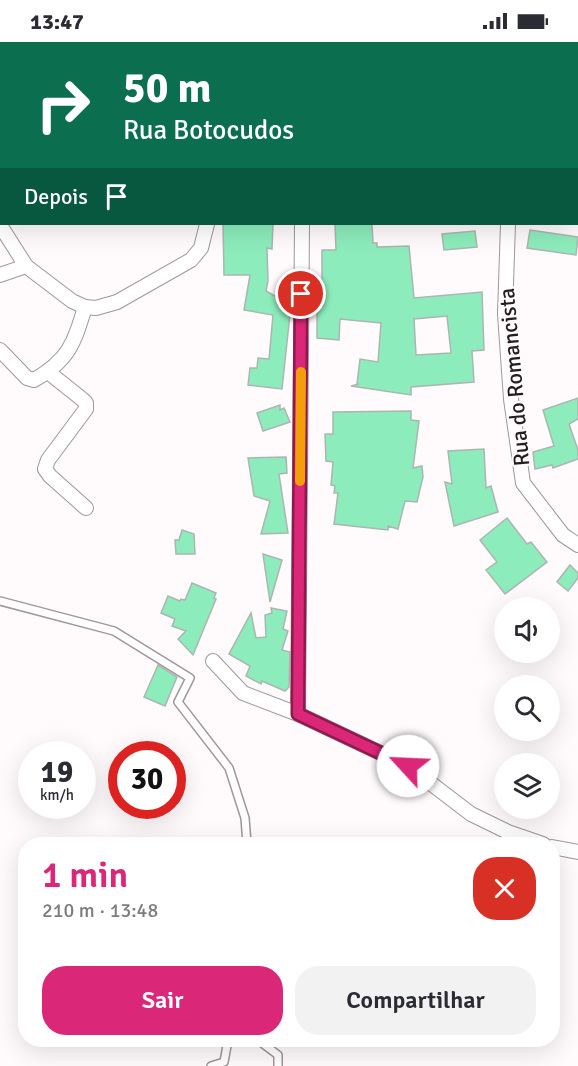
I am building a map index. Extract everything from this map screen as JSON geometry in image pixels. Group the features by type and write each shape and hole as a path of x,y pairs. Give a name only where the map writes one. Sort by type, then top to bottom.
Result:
{"street":[{"path":"0,225 26,266 72,301 84,307 96,308 117,302 191,260 201,248 207,225"},
{"path":"298,714 302,225"},
{"name":"Rua do Romancista","path":"508,225 505,314 511,399 523,483 563,535 578,545"},
{"path":"0,275 26,266"},
{"path":"0,350 27,378 34,380 48,372 64,357 74,341 84,307"},
{"path":"48,372 82,399 86,403 86,409 48,460 45,469 86,508"},
{"path":"213,661 243,693 298,714 408,766 471,814 523,837"},
{"path":"560,849 578,852"}],"lane":[{"path":"0,601 114,631 190,678 178,702 229,768 245,818 246,837"},
{"path":"211,1066 224,1062 227,1047"},
{"path":"267,1047 278,1055 278,1066"}],"building":[{"path":"223,225 273,225 272,249 267,248 266,291 291,305 282,389 248,385 250,368 257,368 258,358 269,359 273,315 244,310 250,275 224,275"},
{"path":"335,225 372,225 373,243 377,243 377,247 409,246 414,298 482,292 484,350 472,351 474,382 411,387 411,395 351,386 359,384 357,384 360,359 378,362 381,323 340,319 339,340 317,338 317,290 322,290 322,250 336,250","holes":["447,316 451,353 416,355 414,319"]},
{"path":"530,230 578,237 576,255 527,248"},
{"path":"475,231 477,247 444,250 442,234"},
{"path":"578,398 578,419 569,424 578,450 578,459 553,468 552,465 535,469 533,452 554,446 543,410"},
{"path":"280,405 280,410 284,408 290,422 263,431 257,413"},
{"path":"411,411 411,420 419,421 413,468 422,466 423,477 417,502 405,501 398,529 388,526 388,530 334,524 338,493 334,493 335,486 331,485 333,462 326,461 325,434 333,434 333,412"},
{"path":"484,449 486,488 491,486 498,512 454,526 445,482 452,484 448,451"},
{"path":"286,457 287,473 279,474 288,533 261,534 270,501 254,496 248,458"},
{"path":"507,518 527,544 531,542 547,562 505,594 486,570 497,562 480,540"},
{"path":"182,530 194,534 195,554 176,554 175,540 179,540"},
{"path":"263,554 282,560 270,602"},
{"path":"570,565 578,573 578,578 568,591 557,582"},
{"path":"192,583 216,593 214,598 216,599 193,655 178,639 186,631 172,626 175,619 161,613 168,596 180,601 185,600"},
{"path":"271,608 287,611 283,629 288,631 282,650 290,652 289,687 285,691 262,681 261,684 246,676 250,666 229,654 251,613 256,638 266,637 265,615 272,613"},
{"path":"158,665 177,677 165,706 144,697"}],"slow traffic":[{"path":"300,481 301,372"}],"route":[{"path":"301,294 298,714 408,766"}]}
